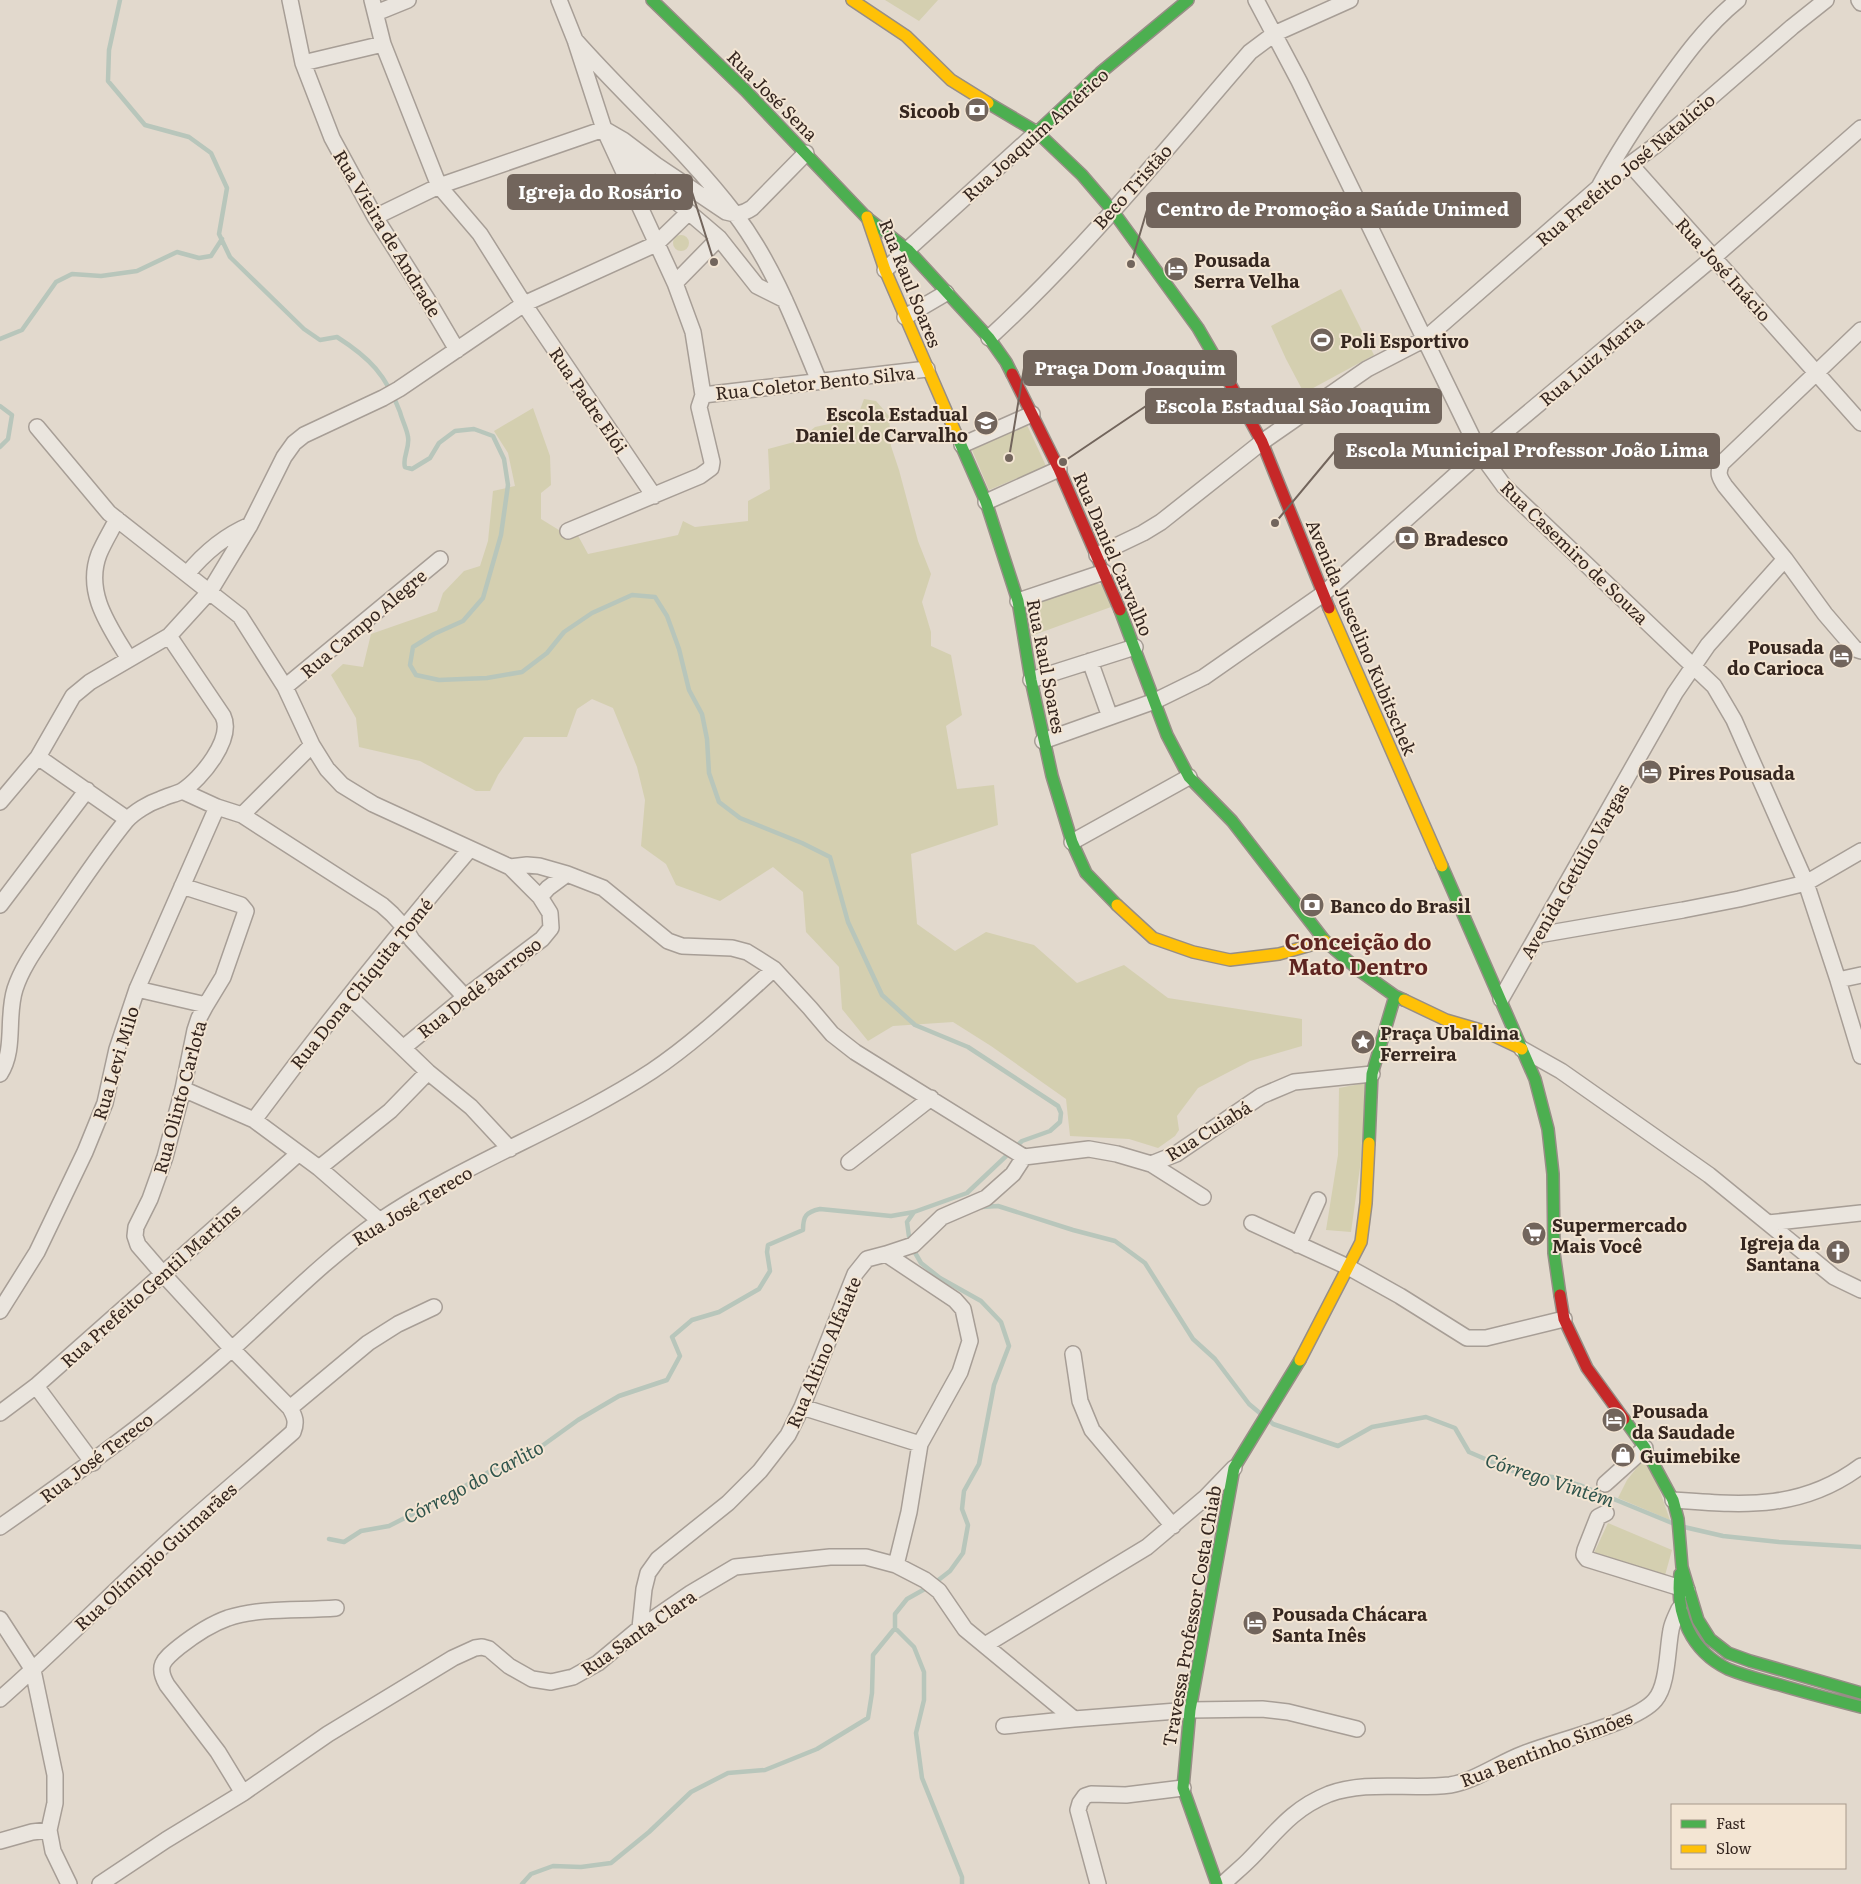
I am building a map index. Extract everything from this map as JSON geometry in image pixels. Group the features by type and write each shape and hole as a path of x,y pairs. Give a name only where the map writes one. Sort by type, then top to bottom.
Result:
{"street":[{"name":"Rua Vieira de Andrade","path":"290,0 302,63 332,138 375,217 457,350"},
{"path":"374,6 408,0"},
{"path":"559,0 575,40 604,129 675,283 693,332 703,395 699,407 712,462 711,468 700,476 568,531"},
{"name":"Rua José Sena","path":"652,0 745,90 866,217"},
{"name":"Avenida Juscelino Kubitschek","path":"852,0 906,36 951,80 1037,132 1082,175 1112,210 1198,328 1236,392 1262,442 1323,594 1535,1079 1548,1129 1553,1174 1554,1253 1564,1319 1587,1368 1645,1448 1673,1500 1678,1519 1684,1590"},
{"name":"Rua Joaquim Américo","path":"885,270 1100,73 1188,0"},
{"name":"Rua Casemiro de Souza","path":"1256,0 1299,80 1480,453 1504,486 1714,686 1734,720 1806,883 1861,1056"},
{"name":"Beco Tristão","path":"989,338 1024,306 1112,210 1250,52 1274,34 1350,0"},
{"path":"1598,188 1622,144 1690,48 1722,13 1738,0"},
{"name":"Rua Prefeito José Natalício","path":"1097,555 1144,533 1161,522 1262,442 1367,369 1425,339 1598,188 1631,165 1826,0"},
{"name":"Rua Padre Elói","path":"374,6 383,44 439,186 480,234 524,304 654,496"},
{"path":"575,40 606,76 684,155 735,214 764,259 785,300 819,381"},
{"path":"302,63 383,44"},
{"name":"Rua Luiz Maria","path":"1043,741 1155,702 1204,676 1323,594 1480,453 1714,257 1861,128"},
{"path":"375,217 439,186 604,129 623,140 656,165 726,212 735,214 745,213 752,208 806,153"},
{"path":"615,152 719,238 757,286 785,300"},
{"name":"Rua José Inácio","path":"1631,165 1861,423"},
{"path":"0,802 38,757 73,696 90,682 170,636 210,591 250,526 284,456 294,443 304,435 399,389 524,304 656,244 689,212"},
{"name":"Rua Daniel Carvalho","path":"866,217 908,250 989,338 1006,362 1059,469 1097,555 1167,735 1189,777 1232,821 1326,941 1360,971 1395,996 1446,1020 1488,1023 1522,1049"},
{"name":"Rua Raul Soares","path":"866,217 885,270 927,370 986,502 1018,601 1031,680 1052,776 1072,842 1086,873 1109,898 1153,938 1193,952 1230,960 1279,954 1326,941"},
{"path":"675,283 719,238"},
{"path":"905,317 946,293"},
{"path":"1861,330 1722,462 1718,471 1719,478 1725,486 1785,559 1826,614 1855,649 1861,651"},
{"name":"Rua Coletor Bento Silva","path":"703,395 927,370"},
{"path":"962,445 1032,414"},
{"path":"37,427 109,513 240,616 286,687 312,745 327,769 342,785 373,804 510,867 539,866 567,874 603,888 668,941 682,946 732,948 747,952 774,970 832,1034 856,1052 1019,1154 1013,1174 986,1198 942,1217 911,1247 878,1256"},
{"path":"986,502 1059,469"},
{"path":"117,519 99,555 94,575 95,592 100,610 129,659"},
{"path":"187,574 200,558 218,543 232,533 250,526"},
{"name":"Rua Campo Alegre","path":"286,687 440,559"},
{"name":"Avenida Getúlio Vargas","path":"1501,999 1675,693 1708,645 1785,559"},
{"path":"1018,601 1104,572"},
{"path":"0,1074 8,1054 11,1007 15,989 22,973 81,882 127,819 158,800 182,791 204,771 216,754 225,732 226,723 170,636"},
{"path":"1031,680 1134,647"},
{"path":"1090,662 1110,717"},
{"path":"242,815 312,745"},
{"path":"38,757 88,790 127,819"},
{"path":"1072,842 1189,777"},
{"path":"0,905 88,790"},
{"path":"182,791 217,808 242,815 382,905 404,927 412,940 465,997"},
{"name":"Rua Levi Milo","path":"0,1311 37,1252 86,1152 105,1103 117,1049 137,989 217,808"},
{"name":"Rua Dona Chiquita Tomé","path":"254,1120 315,1038 404,927 470,849"},
{"path":"1538,935 1683,910 1806,883 1861,851"},
{"name":"Rua Dedé Barroso","path":"403,1048 465,997 542,939 551,928 550,913 540,896 510,867"},
{"path":"540,896 567,874"},
{"path":"182,886 241,905 246,911 223,977 206,1006"},
{"name":"Rua José Tereco","path":"0,1527 93,1463 232,1349 301,1283 349,1243 380,1221 442,1183 571,1118 652,1071 711,1025 774,970"},
{"path":"1838,980 1861,975"},
{"name":"Rua Olinto Carlota","path":"137,989 206,1006 195,1030 183,1089 165,1157 150,1199 136,1227 135,1236 138,1244 163,1274"},
{"path":"349,996 428,1072 471,1108 510,1149"},
{"path":"985,1645 1148,1547 1206,1497 1234,1468 1313,1337 1361,1242 1366,1203 1372,1074 1395,996"},
{"path":"1488,1023 1501,999"},
{"path":"1522,1049 1561,1071 1709,1176 1834,1277 1861,1290"},
{"path":"319,1168 390,1111 428,1072"},
{"name":"Rua Cuiabá","path":"1019,1154 1089,1149 1117,1154 1151,1164 1183,1150 1261,1096 1294,1082 1372,1074"},
{"path":"183,1089 254,1120 319,1168 380,1221"},
{"path":"849,1162 931,1098"},
{"name":"Rua Prefeito Gentil Martins","path":"0,1413 36,1386 298,1154"},
{"path":"1151,1164 1203,1198"},
{"path":"1298,1245 1318,1200"},
{"path":"1768,1223 1861,1213"},
{"path":"1252,1223 1348,1267 1400,1296 1467,1338 1486,1338 1564,1319"},
{"path":"878,1256 955,1300 963,1309 970,1341 960,1372 920,1444 910,1512 896,1565"},
{"name":"Rua Altino Alfaiate","path":"640,1628 644,1589 648,1573 658,1559 728,1503 760,1471 788,1435 802,1407 855,1274 878,1256"},
{"path":"163,1274 232,1349 290,1408 368,1343 398,1324 434,1307"},
{"path":"1073,1354 1080,1401 1092,1430 1173,1526"},
{"path":"36,1386 93,1463"},
{"path":"802,1407 920,1444"},
{"name":"Rua Olímipio Guimarães","path":"0,1699 184,1527 293,1432 296,1418 290,1408"},
{"path":"1605,1484 1645,1448"},
{"path":"1673,1500 1729,1504 1782,1501 1816,1491 1846,1477 1861,1466"},
{"name":"Travessa Professor Costa Chiab","path":"1217,1884 1183,1788 1190,1710 1234,1468"},
{"path":"1606,1513 1598,1517 1585,1550 1584,1555 1587,1559 1684,1590 1698,1620 1710,1639 1728,1653 1861,1693"},
{"name":"Rua Santa Clara","path":"100,1884 166,1840 243,1793 328,1734 453,1658 475,1648 489,1649 509,1666 532,1679 551,1682 573,1677 598,1663 640,1628 691,1593 735,1568 830,1557 866,1557 896,1565 925,1580 939,1591 965,1629 1074,1719"},
{"path":"1684,1590 1679,1609 1685,1628 1701,1650 1722,1665 1744,1674 1861,1708"},
{"path":"243,1793 218,1752 167,1685 161,1675 161,1666 169,1655 192,1637 228,1618 270,1610 336,1608"},
{"name":"Rua Bentinho Simões","path":"1223,1884 1249,1860 1276,1829 1303,1807 1329,1794 1356,1787 1452,1784 1523,1754 1623,1720 1646,1710 1662,1689 1671,1628 1679,1609"},
{"path":"0,1618 33,1670 55,1775 55,1803 49,1830 53,1851 69,1884"},
{"path":"1004,1726 1190,1710 1262,1709 1288,1712 1357,1729"},
{"path":"1098,1884 1078,1810 1085,1796 1091,1794 1126,1795 1183,1788"},
{"path":"0,1841 32,1832 49,1830"}],"shaded area":[{"path":"885,0 938,0 919,21"},
{"path":"678,235 684,235 689,240 687,249 678,251 673,246 673,240"},
{"name":"Poli Esportivo","path":"1341,289 1374,355 1304,393 1271,326"},
{"path":"864,399 876,401 889,416 891,446 918,541 931,574 922,602 931,632 931,646 951,655 962,715 946,726 957,789 994,785 998,825 911,854 917,924 955,951 986,932 1034,945 1077,983 1124,965 1168,998 1302,1019 1302,1046 1250,1061 1198,1088 1177,1116 1179,1130 1175,1136 1158,1148 1129,1139 1070,1136 1066,1099 991,1046 953,1022 893,1026 868,1041 842,1009 839,967 806,932 803,892 773,867 720,901 676,885 666,864 641,846 645,800 637,767 613,708 592,699 577,709 567,737 524,737 498,775 490,791 476,791 420,761 359,747 356,718 331,675 343,664 363,667 371,634 437,611 443,593 464,571 480,566 488,541 493,491 515,486 508,453 494,431 533,408 550,456 551,485 541,493 541,519 567,535 576,532 588,554 678,535 683,521 695,527 748,521 748,501 770,489 768,449 798,441 815,427 857,418"},
{"path":"1027,425 1046,466 989,490 972,450"},
{"path":"1091,583 1104,585 1111,607 1031,636 1026,605"},
{"path":"1365,1083 1362,1153 1351,1232 1326,1230 1338,1155 1339,1088"},
{"path":"1643,1460 1657,1483 1670,1520 1618,1498 1627,1480"},
{"path":"1608,1523 1672,1550 1664,1579 1594,1553"}],"waterway":[{"path":"120,0 109,50 108,81 145,125 189,137 211,153 227,188 219,234 230,257 304,329 320,340 337,337 359,352 376,368 395,399 407,431 408,445 404,460 405,467 412,469 430,458 439,443 455,431 474,429 493,436 504,459 508,485 501,535 483,598 463,621 434,634 413,647 410,665 416,675 439,680 487,678 522,672 547,653 564,632 592,613 632,595 655,597 667,616 679,649 689,690 702,714 707,739 709,773 719,802 740,818 802,843 830,857 848,922 882,995 915,1025 968,1047 1058,1106 1061,1113 1060,1122 1050,1131 1022,1141 967,1193 914,1212 907,1222 910,1244 921,1263 940,1278 981,1301 1001,1322 1009,1346 994,1385 979,1464 964,1491 962,1509 968,1525 963,1553 950,1571 932,1585 907,1599 895,1614 895,1628 914,1647 924,1672 924,1700 916,1733 922,1778 962,1877 962,1884"},
{"path":"0,339 22,330 56,282 72,274 101,276 137,271 177,252 199,258 211,256 222,239"},
{"path":"0,406 12,415 8,439 0,447"},
{"name":"Córrego Vintém","path":"980,1205 982,1207 998,1206 1115,1241 1145,1263 1193,1339 1215,1359 1249,1404 1261,1414"},
{"name":"Córrego do Carlito","path":"329,1539 344,1542 361,1531 389,1526 450,1495 499,1466 528,1456 578,1420 619,1396 667,1380 680,1356 672,1337 692,1320 719,1312 759,1289 770,1271 767,1252 768,1245 803,1230 804,1221 808,1213 820,1209 891,1216 914,1212"},
{"name":"Córrego Vintém","path":"1269,1420 1273,1424 1338,1446 1372,1427 1426,1417 1455,1428 1469,1452 1513,1471 1552,1477 1582,1486 1672,1523"},
{"name":"Córrego Vintém","path":"1684,1527 1723,1536 1779,1542 1861,1547"},
{"path":"522,1884 531,1874 553,1866 581,1867 611,1863 649,1832 691,1792 728,1773 765,1770 817,1749 868,1718 872,1693 873,1655 895,1628"}],"traffic: fast":[{"path":"652,0 745,90 866,217 908,250 989,338 1012,374"},
{"path":"1037,132 1100,73 1188,0"},
{"path":"988,103 1037,132 1082,175 1112,210 1198,328 1223,371"},
{"path":"957,436 986,502 1018,601 1031,680 1052,776 1072,842 1086,873 1117,905"},
{"path":"1120,610 1167,735 1189,777 1232,821 1325,941 1360,971 1395,996 1404,1000"},
{"path":"1442,866 1535,1079 1548,1129 1553,1174 1554,1253 1560,1295"},
{"path":"1369,1143 1372,1074 1395,996"},
{"path":"1217,1884 1183,1788 1190,1710 1234,1468 1300,1360"},
{"path":"1624,1419 1645,1448 1673,1500 1678,1519 1682,1567 1698,1620 1710,1639 1728,1653 1750,1661 1861,1693"},
{"path":"1680,1574 1680,1603 1688,1630 1695,1642 1715,1661 1728,1669 1747,1676 1861,1707"}],"traffic: slow":[{"path":"852,0 906,36 951,80 988,103"},
{"path":"867,217 885,270 957,436"},
{"path":"1329,608 1442,866"},
{"path":"1117,905 1153,938 1193,952 1230,960 1279,954 1325,941"},
{"path":"1404,1000 1446,1020 1484,1031 1522,1049"},
{"path":"1300,1360 1361,1242 1366,1203 1369,1143"}],"traffic: jam":[{"path":"1223,371 1262,442 1329,608"},
{"path":"1012,374 1059,469 1120,610"},
{"path":"1560,1295 1564,1319 1587,1368 1624,1419"}],"place":[{"name":"Sicoob","path":"977,110"},
{"name":"Igreja do Rosário","path":"714,262"},
{"name":"Centro de Promoção a Saúde Unimed","path":"1131,264"},
{"name":"Pousada Serra Velha","path":"1176,269"},
{"name":"Poli Esportivo","path":"1322,340"},
{"name":"Escola Estadual Daniel de Carvalho","path":"986,423"},
{"name":"Praça Dom Joaquim","path":"1009,458"},
{"name":"Escola Estadual São Joaquim","path":"1063,462"},
{"name":"Escola Municipal Professor João Lima","path":"1275,523"},
{"name":"Bradesco","path":"1407,538"},
{"name":"Pousada do Carioca","path":"1841,656"},
{"name":"Pires Pousada","path":"1650,772"},
{"name":"Banco do Brasil","path":"1312,905"},
{"name":"Praça Ubaldina Ferreira","path":"1363,1042"},
{"name":"Supermercado Mais Você","path":"1534,1234"},
{"name":"Igreja da Santana","path":"1838,1252"},
{"name":"Pousada da Saudade","path":"1614,1420"},
{"name":"Guimebike","path":"1623,1455"},
{"name":"Pousada Chácara Santa Inês","path":"1255,1623"}],"district":[{"name":"Conceição do Mato Dentro","path":"1358,952"}]}
